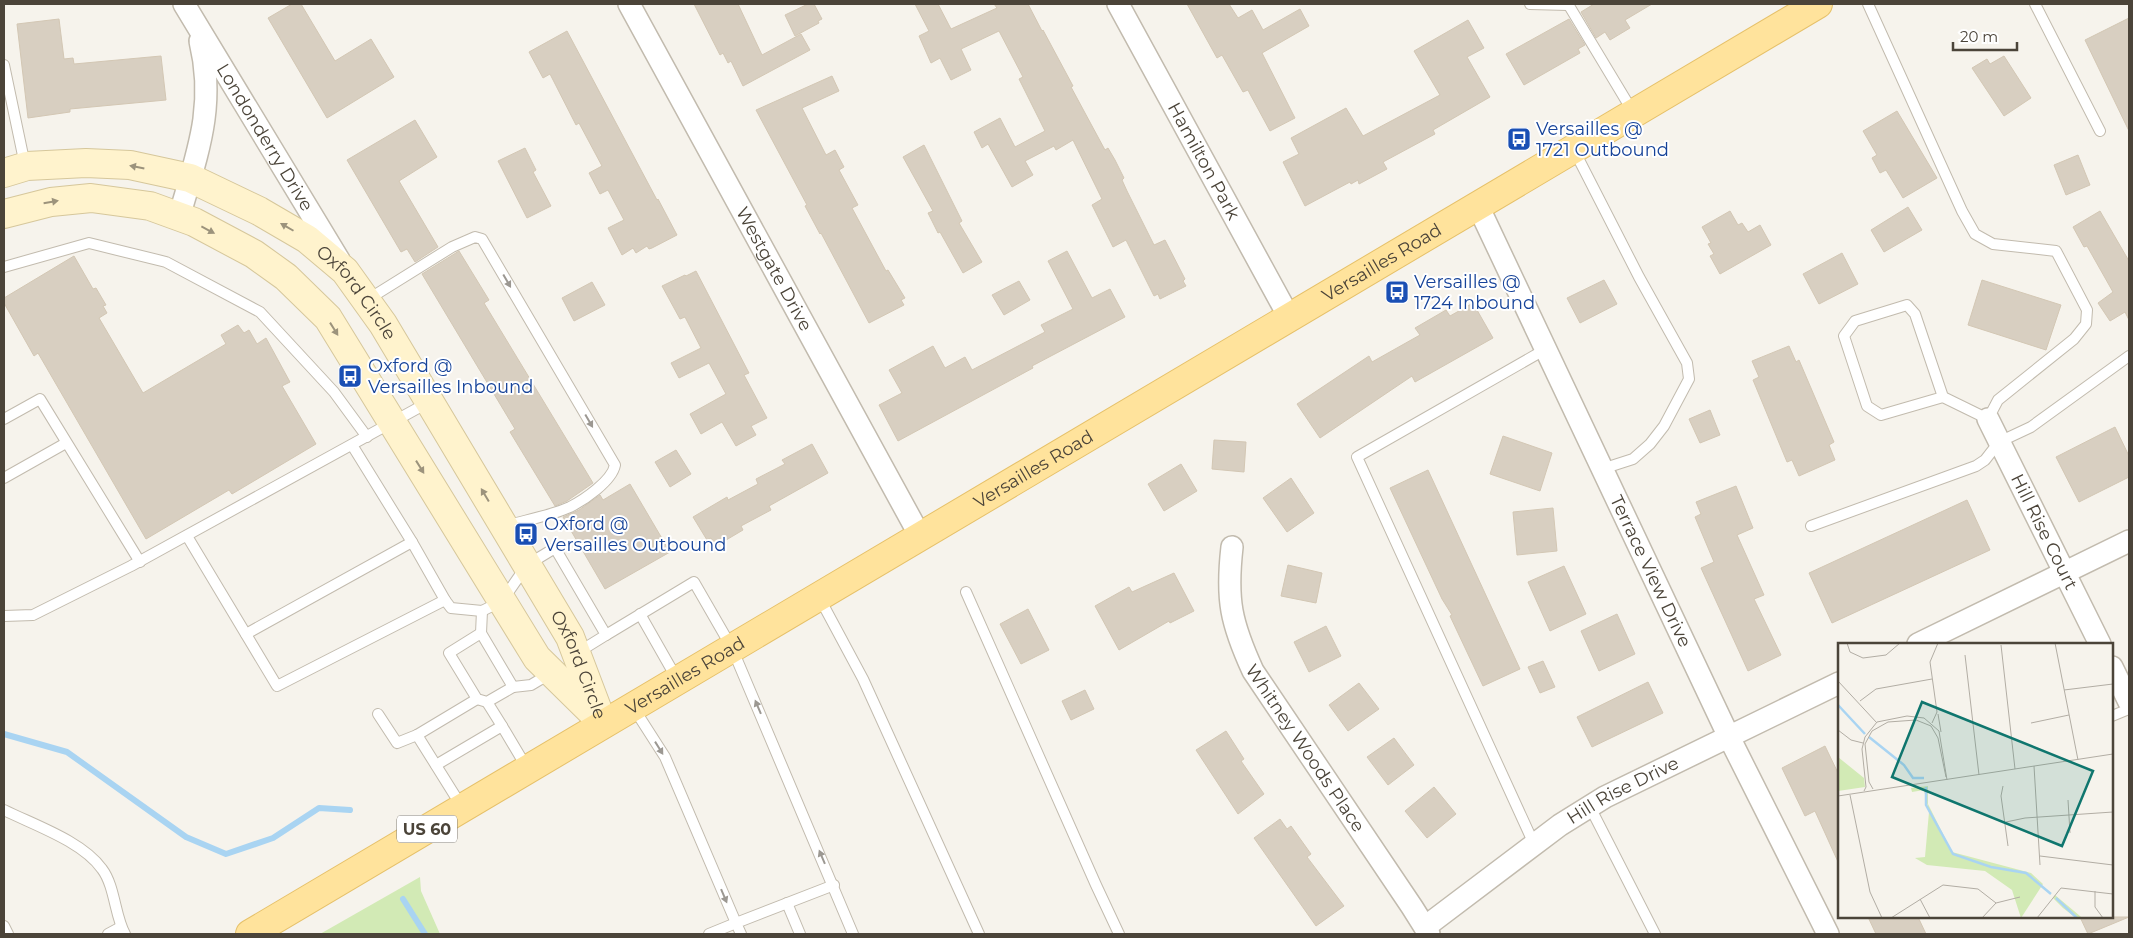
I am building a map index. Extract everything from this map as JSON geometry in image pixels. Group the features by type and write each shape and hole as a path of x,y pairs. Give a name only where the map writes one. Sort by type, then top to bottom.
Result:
{"main road":[{"name":"Versailles Road","path":"250,934 1818,4"}],"street":[{"name":"Londonderry Drive","path":"179,216 203,133 207,97 206,67 200,40 184,4"},
{"name":"Londonderry Drive","path":"184,4 345,271"},
{"name":"Westgate Drive","path":"628,4 920,536"},
{"name":"Hamilton Park","path":"1118,4 1289,318"},
{"name":"Oxford Circle","path":"14,170 86,163 130,165 190,178 259,210 307,239 345,271 383,324 570,637 603,724"},
{"name":"Oxford Circle","path":"4,214 52,202 91,198 150,206 194,222 254,254 286,277 328,318 392,423 492,606 537,658 603,724"},
{"name":"Terrace View Drive","path":"1478,206 1729,737 1828,934"},
{"name":"Hill Rise Court","path":"1988,419 2100,643"},
{"path":"1920,643 2129,541"},
{"name":"Whitney Woods Place","path":"1232,547 1228,577 1230,606 1237,637 1253,671 1423,932"},
{"path":"2113,669 2129,702"},
{"name":"Hill Rise Drive","path":"1423,932 1534,844 1560,825 1590,807 1838,683"}],"lane":[{"path":"1530,4 1568,4 1634,113"},
{"path":"1868,4 1962,211 1976,234 1993,244 2056,251 2087,310 2086,324 2074,339 1998,400 1988,419 1943,397 1881,415 1867,406 1844,336 1855,321 1907,305 1915,314 1943,397"},
{"path":"2034,4 2100,131"},
{"path":"4,66 14,170"},
{"path":"1574,149 1639,278 1687,363 1688,378 1681,394 1664,426 1650,444 1633,459 1602,469"},
{"path":"366,300 452,246 475,237 482,239 615,465 610,476 599,487 569,507 504,526"},
{"path":"4,267 89,243 166,262 260,312 334,392 367,437"},
{"path":"1534,844 1357,457 1546,349"},
{"path":"1811,526 1976,466 1985,460 2000,442 2031,428 2129,356"},
{"path":"4,419 40,399 140,562"},
{"path":"4,616 33,615 140,562 429,401"},
{"path":"4,478 66,443"},
{"path":"352,445 451,608 492,606"},
{"path":"187,536 277,686 445,600"},
{"path":"246,634 412,542"},
{"path":"528,769 502,726 449,653 481,633 492,606 527,565 555,548 606,635"},
{"path":"576,653 694,582 732,648 834,885 853,934"},
{"path":"966,592 1119,934"},
{"path":"819,596 863,679 979,934"},
{"path":"640,614 678,680"},
{"path":"481,633 513,688"},
{"path":"378,714 397,743 417,735 482,700 513,688 531,685 552,673"},
{"path":"633,706 665,757 741,934"},
{"path":"2113,716 2129,709"},
{"path":"436,765 502,726"},
{"path":"417,735 462,808"},
{"path":"1590,807 1655,934"},
{"path":"4,810 79,847 103,870 118,909 123,931 108,934"},
{"path":"710,934 834,885"},
{"path":"787,903 800,934"},
{"path":"4,926 8,934"}],"green space":[{"path":"420,877 421,891 440,934 320,934"}],"building":[{"path":"292,4 301,4 335,61 371,39 394,77 327,118 268,18"},
{"path":"694,4 738,4 762,55 801,34 810,50 743,86 731,61 728,63 723,53 720,55"},
{"path":"808,4 814,4 822,19 818,21 819,23 795,36 785,15"},
{"path":"915,4 938,4 951,29 997,8 994,4 1028,4 1073,86 1071,87 1105,150 1108,148 1115,160 1124,178 1122,180 1127,191 1154,245 1165,240 1185,279 1183,281 1186,286 1160,299 1158,294 1154,296 1126,240 1113,247 1092,205 1102,199 1073,140 1056,150 1054,146 1025,161 1033,175 1012,187 988,144 982,148 974,132 1000,118 1015,147 1045,131 1019,79 1023,77 999,31 961,49 971,70 951,80 940,58 931,63 919,36 929,31"},
{"path":"1187,4 1229,4 1238,18 1252,10 1263,30 1300,9 1309,26 1262,53 1295,118 1270,131 1248,90 1243,92 1222,55 1217,58"},
{"path":"1594,4 1652,4 1625,20 1630,28 1610,40 1605,32 1596,38 1581,12"},
{"path":"2129,18 2129,131 2085,40"},
{"path":"59,19 64,59 73,58 74,64 161,56 166,100 70,109 70,112 28,118 17,24"},
{"path":"1569,19 1585,45 1578,49 1580,53 1524,85 1506,54"},
{"path":"1468,20 1484,48 1467,57 1490,97 1433,130 1435,134 1383,162 1387,169 1359,184 1358,180 1351,184 1350,182 1305,206 1283,162 1299,154 1291,138 1346,108 1363,136 1440,95 1414,51"},
{"path":"567,31 677,235 652,248 649,249 647,246 636,253 633,248 622,255 608,228 624,220 608,190 600,194 589,173 602,166 579,123 576,125 550,74 543,78 529,52"},
{"path":"2004,56 2031,98 2004,116 1972,68 1987,59 1990,64"},
{"path":"832,76 839,91 802,108 826,155 835,150 844,167 839,170 858,205 852,208 886,271 888,270 905,298 901,300 904,305 869,323 805,206 807,205 756,110"},
{"path":"1897,111 1937,178 1903,198 1886,170 1880,173 1872,158 1877,155 1863,131"},
{"path":"415,120 437,157 399,181 438,247 415,262 407,249 401,252 347,160"},
{"path":"924,145 962,221 959,223 982,262 963,273 940,232 938,233 928,213 933,211 903,157"},
{"path":"525,148 536,170 533,172 551,206 527,218 498,161"},
{"path":"2078,155 2090,185 2066,195 2054,165"},
{"path":"1908,207 1922,230 1884,252 1871,230"},
{"path":"1730,211 1738,225 1742,223 1748,232 1760,225 1771,245 1720,274 1710,256 1714,254 1708,244 1711,243 1702,227"},
{"path":"2100,211 2129,261 2129,320 2125,312 2110,321 2098,303 2113,292 2087,246 2084,247 2073,227"},
{"path":"459,251 489,300 484,303 593,483 567,501 555,506 510,432 515,429 422,274"},
{"path":"1067,251 1092,298 1110,289 1125,317 1032,366 1033,368 898,441 879,405 902,393 889,370 933,346 945,368 965,357 972,370 1045,332 1041,325 1073,309 1048,261"},
{"path":"1842,253 1858,284 1819,304 1803,274"},
{"path":"74,256 93,289 96,288 106,305 103,306 107,313 99,318 143,393 226,344 221,335 238,325 244,333 249,330 257,344 266,338 290,382 282,386 316,444 232,494 229,490 146,539 38,353 34,356 4,303 4,298"},
{"path":"696,271 749,373 744,375 767,418 751,426 756,435 736,446 722,422 701,434 690,414 726,394 709,363 679,378 671,363 701,348 685,317 680,319 662,286"},
{"path":"1604,280 1617,304 1580,323 1567,298"},
{"path":"1982,280 2061,305 2046,350 1968,325"},
{"path":"1019,281 1030,300 1004,315 992,295"},
{"path":"592,282 605,305 574,321 562,298"},
{"path":"1473,303 1493,338 1415,382 1412,376 1320,438 1297,404 1369,356 1372,362 1420,335 1415,328 1446,310 1450,316"},
{"path":"1789,346 1796,362 1799,360 1834,442 1829,445 1835,460 1799,476 1792,460 1787,462 1753,380 1759,377 1752,361"},
{"path":"1710,410 1720,435 1700,443 1689,419"},
{"path":"2115,427 2129,456 2129,477 2079,502 2056,457"},
{"path":"1503,436 1552,453 1540,491 1490,474"},
{"path":"1214,440 1246,442 1244,472 1212,469"},
{"path":"812,444 828,473 769,506 771,510 741,526 743,530 716,546 711,538 707,540 693,517 727,497 728,500 758,484 756,479 785,464 782,460"},
{"path":"676,450 691,474 670,487 655,462"},
{"path":"1181,464 1197,491 1164,511 1148,484"},
{"path":"1428,470 1520,669 1483,686 1450,616 1452,615 1442,599 1390,488"},
{"path":"1291,478 1314,513 1287,532 1263,498"},
{"path":"630,484 670,552 605,589 563,517 579,510 600,495 603,500"},
{"path":"1736,486 1753,528 1737,535 1764,595 1754,599 1781,655 1748,671 1701,568 1714,562 1695,517 1701,514 1696,502"},
{"path":"1967,500 1990,550 1832,623 1809,573"},
{"path":"1553,508 1557,551 1517,555 1513,512"},
{"path":"1288,565 1322,573 1316,603 1281,596"},
{"path":"1564,566 1586,614 1550,631 1528,582"},
{"path":"1174,573 1194,611 1170,623 1169,621 1119,650 1095,606 1129,587 1132,592"},
{"path":"1028,609 1049,650 1021,664 1000,624"},
{"path":"1617,614 1635,654 1599,671 1581,631"},
{"path":"1326,626 1341,656 1309,672 1294,642"},
{"path":"1543,661 1555,687 1540,693 1528,667"},
{"path":"1648,682 1663,713 1592,747 1577,717"},
{"path":"1359,683 1379,709 1348,731 1329,705"},
{"path":"1085,690 1094,709 1071,720 1062,701"},
{"path":"1226,731 1244,759 1241,761 1264,794 1238,814 1196,750"},
{"path":"1394,738 1414,765 1388,785 1367,757"},
{"path":"1825,746 1838,773 1838,862 1815,811 1805,816 1782,768"},
{"path":"1434,787 1456,814 1427,838 1405,811"},
{"path":"1280,819 1287,829 1291,826 1311,854 1307,857 1344,906 1316,926 1254,838"},
{"path":"2129,917 2088,934 2080,918"},
{"path":"1868,918 1918,918 1926,934 1876,934"}],"waterway":[{"path":"4,734 67,752 186,837 226,854 273,838 319,808 350,810"},
{"path":"403,899 425,934"}],"place":[{"name":"Versailles @ 1721 Outbound","path":"1519,139"},
{"name":"Versailles @ 1724 Inbound","path":"1397,292"},
{"name":"Oxford @ Versailles Inbound","path":"350,376"},
{"name":"Oxford @ Versailles Outbound","path":"526,534"}]}
